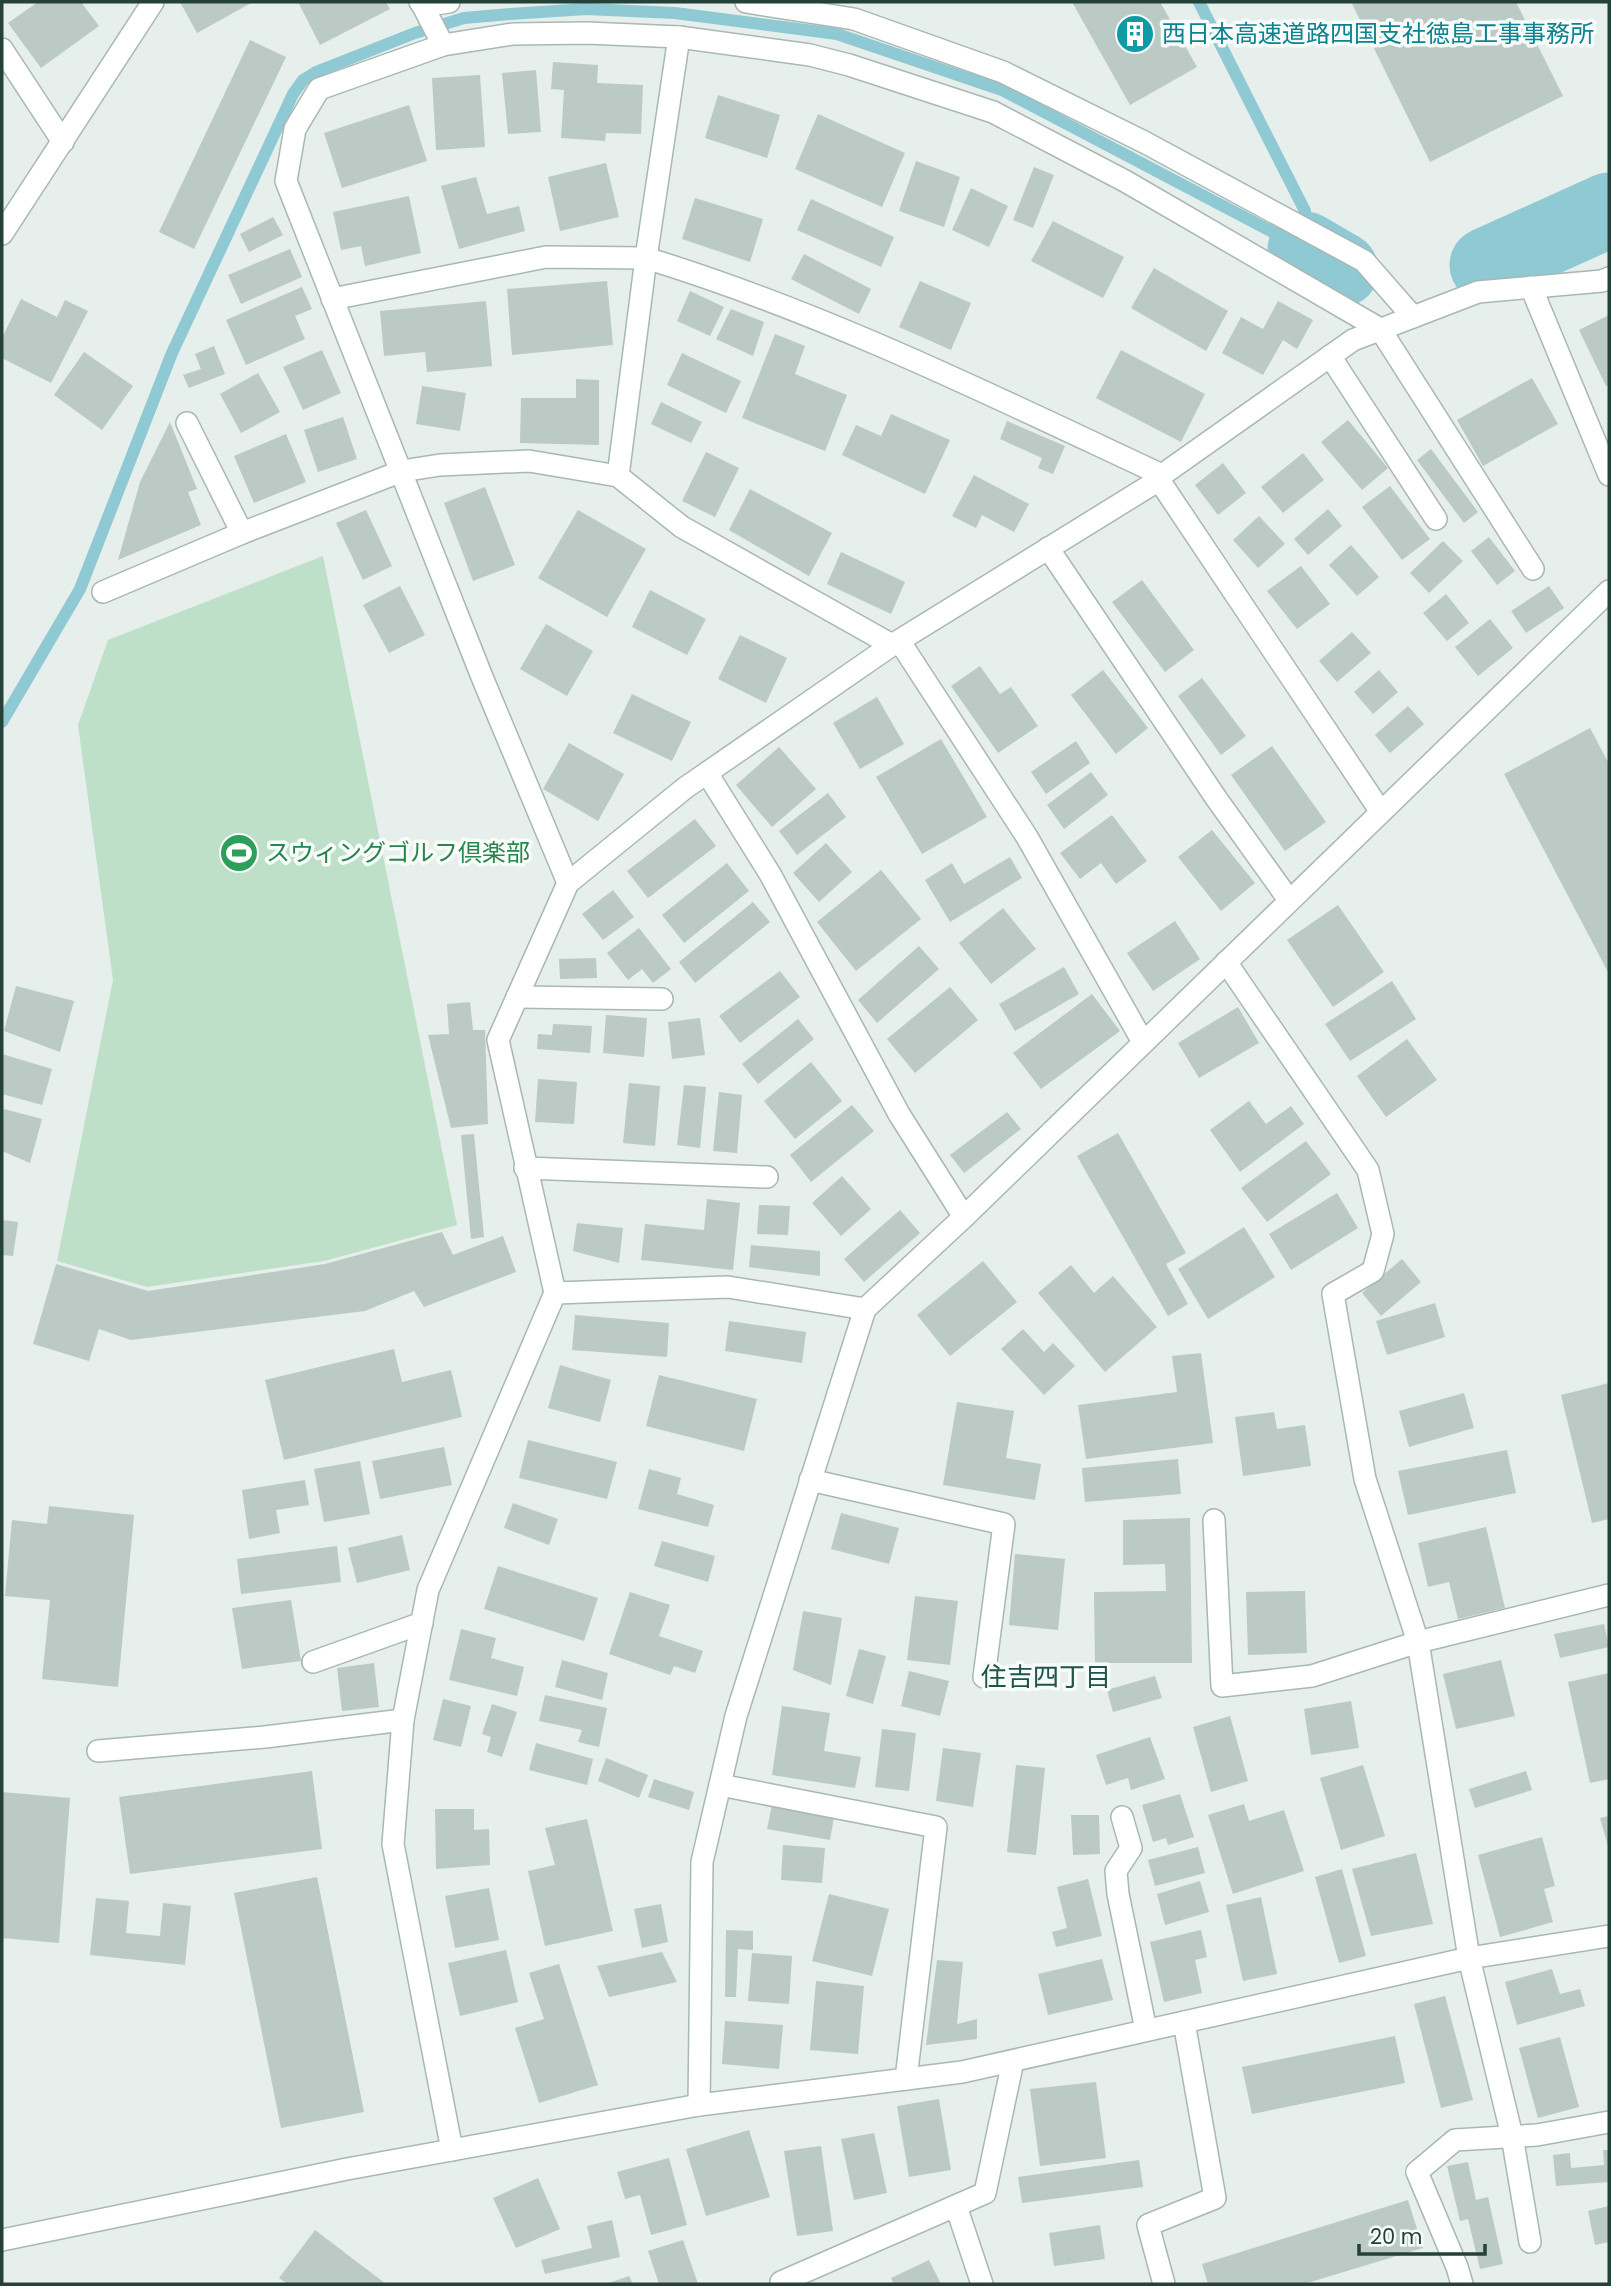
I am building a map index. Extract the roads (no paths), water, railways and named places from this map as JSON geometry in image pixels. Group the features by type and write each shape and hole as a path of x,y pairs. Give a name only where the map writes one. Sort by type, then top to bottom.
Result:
{"street":[{"path":"2,234 153,2"},
{"path":"440,39 423,7 449,2"},
{"path":"746,2 854,19 1003,72 1146,143 1364,261 1413,317"},
{"path":"568,883 482,677 286,181 295,129 319,89 440,39 587,33 679,37 810,55 993,112 1125,181 1380,329 1533,569"},
{"path":"618,476 646,258 679,37"},
{"path":"2,49 63,142"},
{"path":"332,299 546,257 646,258 708,277 902,354 1161,478 1381,812"},
{"path":"452,2150 393,1844 403,1720 428,1590 555,1293 498,1041 568,883 707,773 933,618 1161,478 1353,340 1478,292 1602,281 1609,278"},
{"path":"1531,287 1609,475"},
{"path":"1330,356 1436,519"},
{"path":"187,423 242,533"},
{"path":"103,592 242,533 402,471 440,464 529,461 618,476 682,527 896,643 1027,837 1143,1042"},
{"path":"1048,548 1216,798 1289,900"},
{"path":"699,2105 702,1862 736,1716 865,1309 964,1217 1609,591"},
{"path":"707,773 770,874 899,1114 964,1217"},
{"path":"1226,962 1368,1170 1383,1234 1373,1271 1333,1294 1364,1479 1418,1642 1469,1958 1512,2136 1530,2242"},
{"path":"517,997 662,999"},
{"path":"525,1168 767,1177"},
{"path":"555,1293 728,1287 865,1309"},
{"path":"810,1480 1004,1524 984,1677"},
{"path":"1214,1520 1222,1686 1312,1676 1418,1642 1609,1595"},
{"path":"313,1662 422,1623"},
{"path":"98,1751 265,1737 403,1720"},
{"path":"720,1785 936,1828 906,2079"},
{"path":"1122,1817 1130,1847 1116,1871 1118,1894 1146,2030"},
{"path":"2,2240 347,2169 699,2105 962,2071 1469,1958 1609,1936"},
{"path":"1164,2284 1148,2225 1215,2198 1184,2022"},
{"path":"781,2282 985,2193 1013,2061"},
{"path":"1462,2284 1417,2172 1455,2140 1537,2135 1609,2122"},
{"path":"956,2206 982,2284"}],"waterway":[{"path":"1199,2 1305,211"},
{"path":"2,722 80,589 172,353 293,94 303,80 316,72 415,33 464,18 586,9 675,13 837,34 1002,90 1305,249 1306,241"},
{"path":"1487,265 1609,210"},
{"path":"1305,249 1341,270"}],"place":[{"name":"西日本高速道路四国支社徳島工事事務所","path":"1135,34"},
{"name":"スウィングゴルフ倶楽部","path":"239,853"}],"district":[{"name":"住吉四丁目","path":"1046,1677"}]}
